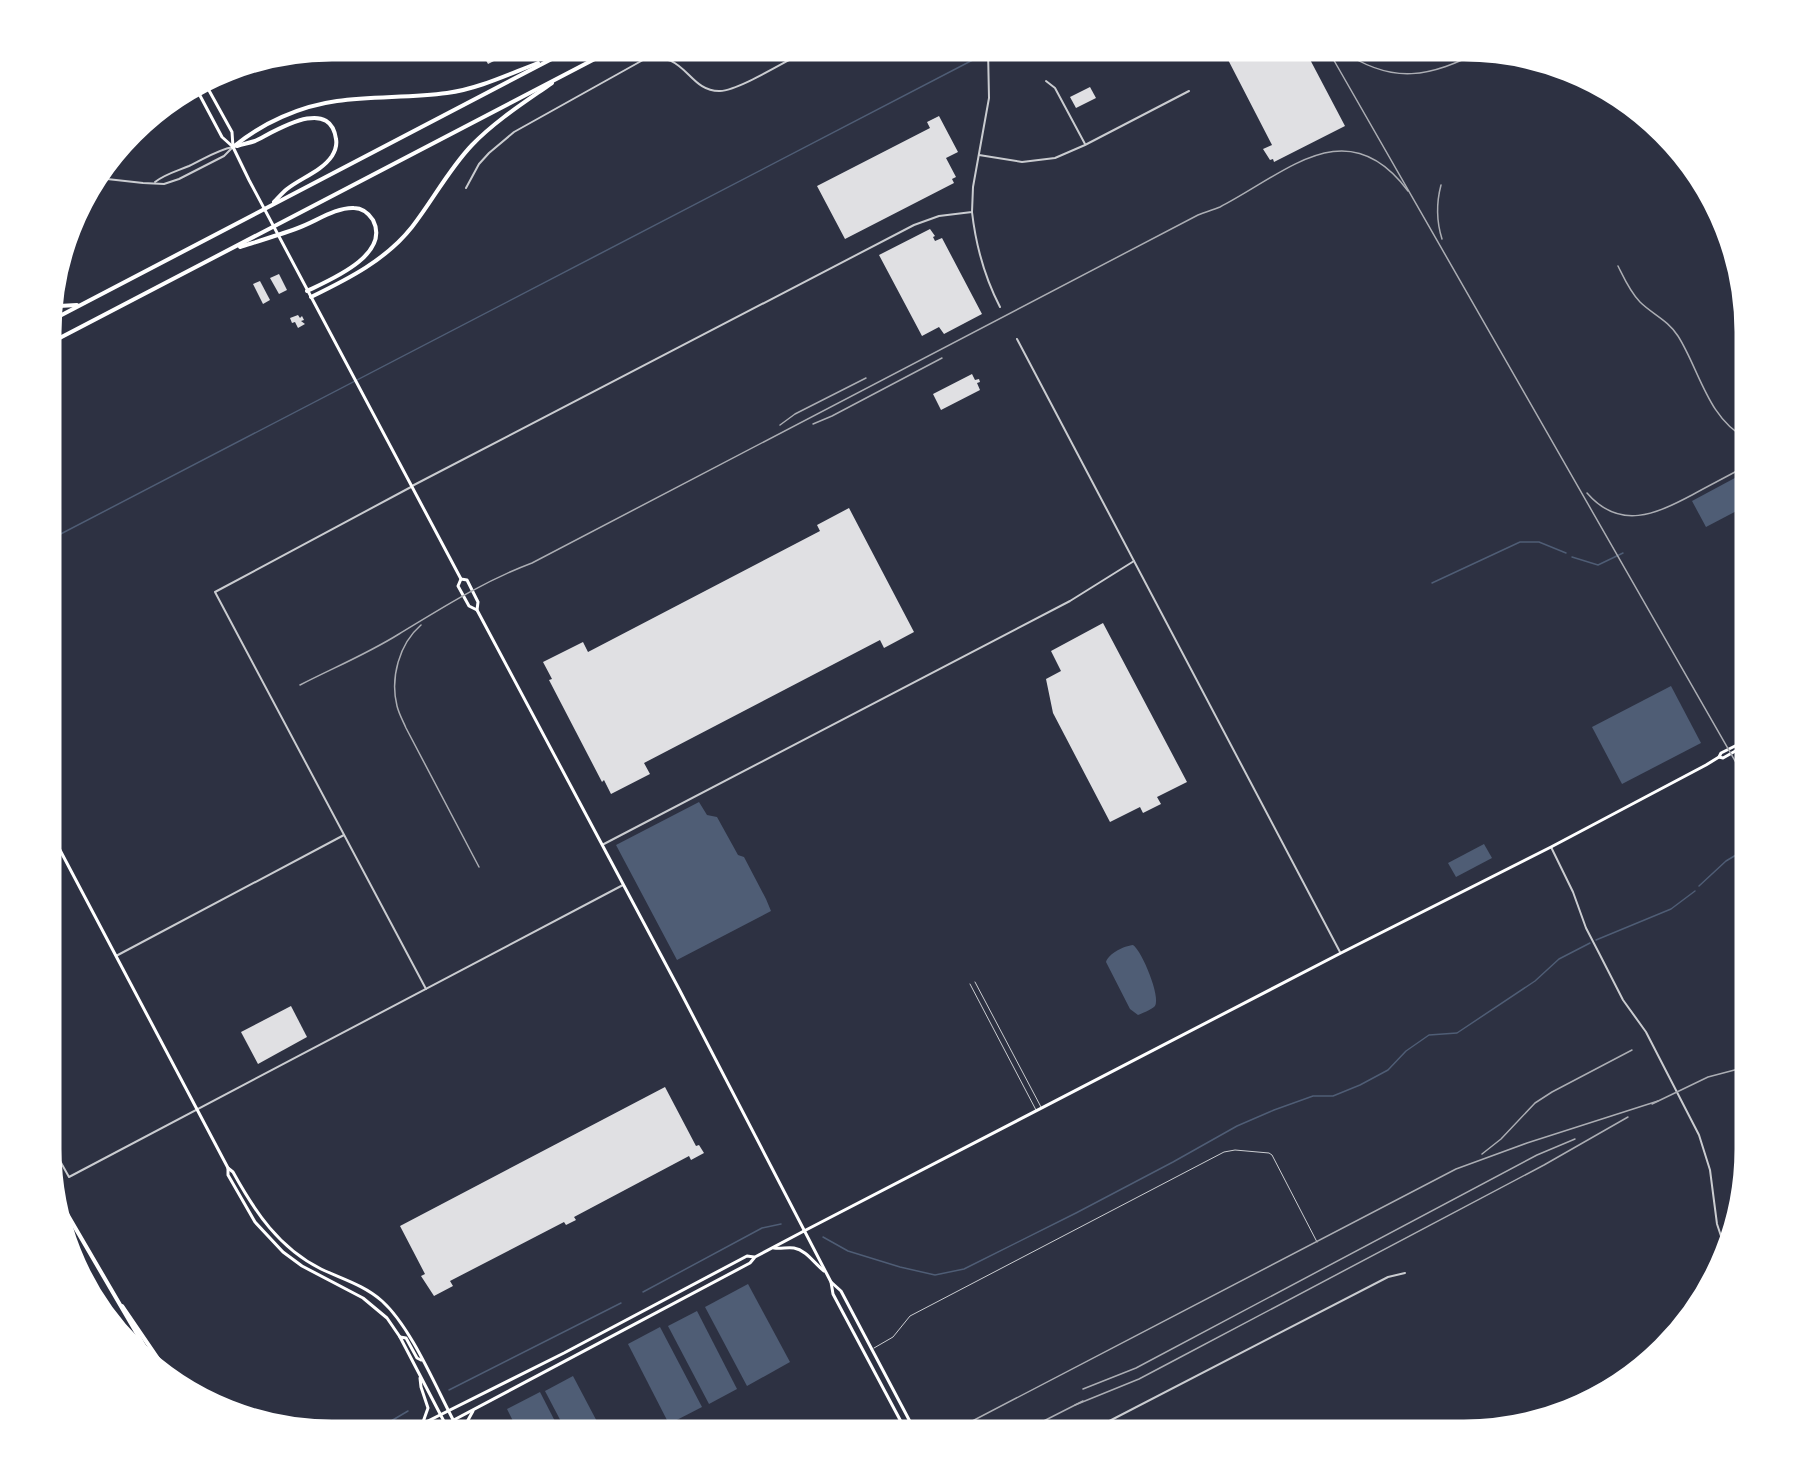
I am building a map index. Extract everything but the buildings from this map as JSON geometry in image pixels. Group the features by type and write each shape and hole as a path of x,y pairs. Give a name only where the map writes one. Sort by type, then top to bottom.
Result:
{"highway":[{"path":"233,147 244,138 296,110 339,101 448,93 467,89 547,60"},
{"path":"61,315 272,205 281,198 549,60"},
{"path":"60,339 592,60"},
{"path":"311,297 366,268 394,246 479,138 562,75"},
{"path":"233,147 252,142 282,126 306,118 321,119 330,126 336,138 332,158 286,189 281,198"},
{"path":"228,251 296,229 345,209 359,209 367,214 375,227 373,243 360,262 308,291"},
{"path":"61,306 80,305"},
{"path":"68,1216 142,1343"},
{"path":"115,1298 156,1356"}],"main road":[{"path":"209,90 231,132 233,147 311,297 461,579 466,580 478,602 477,610"},
{"path":"199,94 222,137 233,147"},
{"path":"461,579 458,586 470,606 477,610 804,1232 831,1282 841,1291 910,1421"},
{"path":"60,850 228,1168 233,1172 263,1221 290,1249 322,1269 366,1289 384,1303 402,1325 453,1420 740,1269 755,1257 1341,953 1551,847 1719,757 1721,753 1736,745"},
{"path":"228,1168 228,1175 248,1211 274,1244 302,1266 371,1303 387,1318 400,1337 444,1421"},
{"path":"773,1248 789,1247 801,1250 826,1273"},
{"path":"426,1421 747,1256 755,1257"},
{"path":"831,1282 833,1294 901,1421"},
{"path":"400,1337 406,1338 417,1358 422,1361"},
{"path":"420,1378 428,1408 423,1421"},
{"path":"467,1421 474,1409"}],"street":[{"path":"466,188 479,164 514,132 643,60"},
{"path":"667,60 673,62 699,84 719,92 738,86 789,60"},
{"path":"989,60 989,98 973,187 972,212 975,239 982,267 1000,307"},
{"path":"1046,81 1055,88 1085,145"},
{"path":"979,155 1013,162 1038,161 1062,156 1189,91"},
{"path":"155,182 162,176 220,150 233,147"},
{"path":"107,179 164,184 224,156 233,147"},
{"path":"426,989 214,592 412,486 914,225 939,216 972,212"},
{"path":"1017,339 1341,953"},
{"path":"602,845 1070,602 1134,561"},
{"path":"116,956 344,835"},
{"path":"1551,847 1600,956 1623,1000 1646,1032 1700,1135 1710,1170 1717,1224 1721,1237"},
{"path":"61,1162 69,1177 623,885"},
{"path":"1109,1421 1388,1276 1405,1273"}],"lane":[{"path":"975,982 1042,1109"},
{"path":"970,984 1037,1111"},
{"path":"872,1349 893,1337 910,1316 1224,1152 1235,1150 1272,1155 1317,1242"}],"water":[{"path":"1736,477 1736,511 1706,527 1692,501"},
{"path":"1671,686 1701,743 1622,784 1592,727"},
{"path":"699,802 707,815 717,817 738,855 744,857 771,911 677,960 616,845"},
{"path":"1484,844 1492,858 1456,877 1448,863"},
{"path":"1133,945 1150,974 1156,1001 1155,1006 1138,1015 1130,1009 1106,962 1117,951"},
{"path":"748,1284 790,1362 747,1386 705,1307"},
{"path":"697,1311 737,1389 709,1404 668,1326"},
{"path":"660,1327 702,1407 675,1421 667,1421 628,1344"},
{"path":"573,1376 597,1421 561,1421 545,1391"},
{"path":"540,1392 555,1421 513,1421 507,1409"}],"waterway":[{"path":"60,534 973,60"},
{"path":"1432,583 1520,542 1539,542 1566,553"},
{"path":"1572,557 1598,565 1623,553"},
{"path":"1699,886 1726,861 1736,855"},
{"path":"1596,940 1671,909 1695,891"},
{"path":"823,1237 848,1251 935,1275 964,1269 1076,1213 1237,1126 1313,1096 1333,1096 1360,1085 1388,1070 1406,1051 1429,1035 1457,1033 1535,981 1559,959 1590,943"},
{"path":"643,1292 762,1228 781,1224"},
{"path":"449,1390 621,1303"},
{"path":"1576,1397 1608,1379"},
{"path":"391,1421 408,1411"}],"railway":[{"path":"1334,60 1736,763"},
{"path":"1358,60 1378,69 1412,74 1461,60"},
{"path":"300,685 375,648 480,587 532,563 1198,215 1220,207 1292,165 1339,151 1362,154 1385,167 1408,191"},
{"path":"1441,185 1437,212 1442,239"},
{"path":"1618,266 1636,298 1670,326 1678,336 1713,406 1722,419 1736,432"},
{"path":"813,424 942,358"},
{"path":"780,425 795,414 866,378"},
{"path":"1587,493 1612,512 1625,515 1652,513 1679,502 1736,471"},
{"path":"421,625 407,642 398,662 395,684 397,706 406,728 479,867"},
{"path":"1482,1154 1501,1139 1535,1103 1632,1050"},
{"path":"1652,1104 1708,1077 1736,1070"},
{"path":"972,1421 1456,1169 1527,1143 1658,1101"},
{"path":"1075,1405 1139,1379 1544,1165 1628,1117"},
{"path":"1083,1389 1136,1368 1537,1155 1575,1139"},
{"path":"1044,1421 1083,1401"}]}
